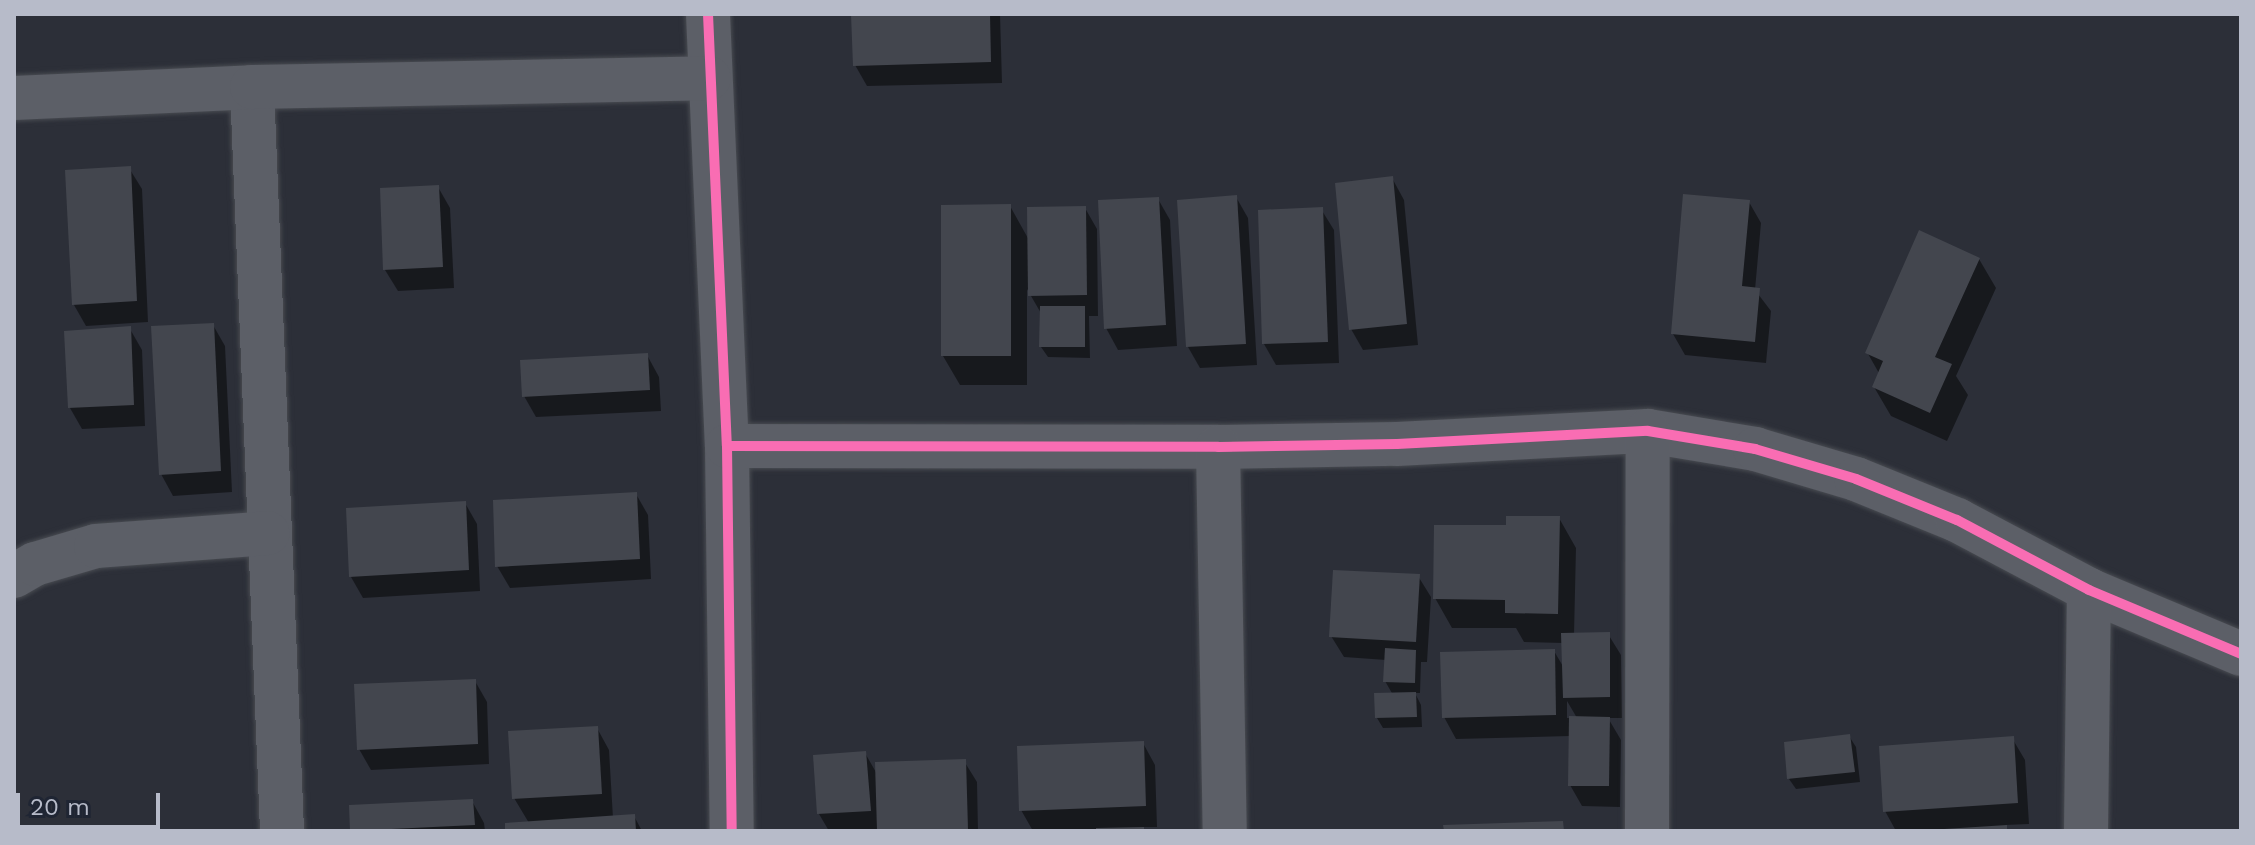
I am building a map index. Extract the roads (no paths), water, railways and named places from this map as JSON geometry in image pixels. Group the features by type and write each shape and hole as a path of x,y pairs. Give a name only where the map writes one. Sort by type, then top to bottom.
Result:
{"street":[{"path":"708,14 727,446 732,831"},
{"path":"14,98 252,87 709,78"},
{"path":"252,87 282,831"},
{"path":"727,446 1218,447 1397,444 1648,431 1755,449 1856,479 1957,520 2089,590 2241,654"},
{"path":"1647,831 1648,431"},
{"path":"1218,447 1225,831"},
{"path":"14,576 35,564 96,546 268,533"},
{"path":"2086,831 2089,590"}]}
